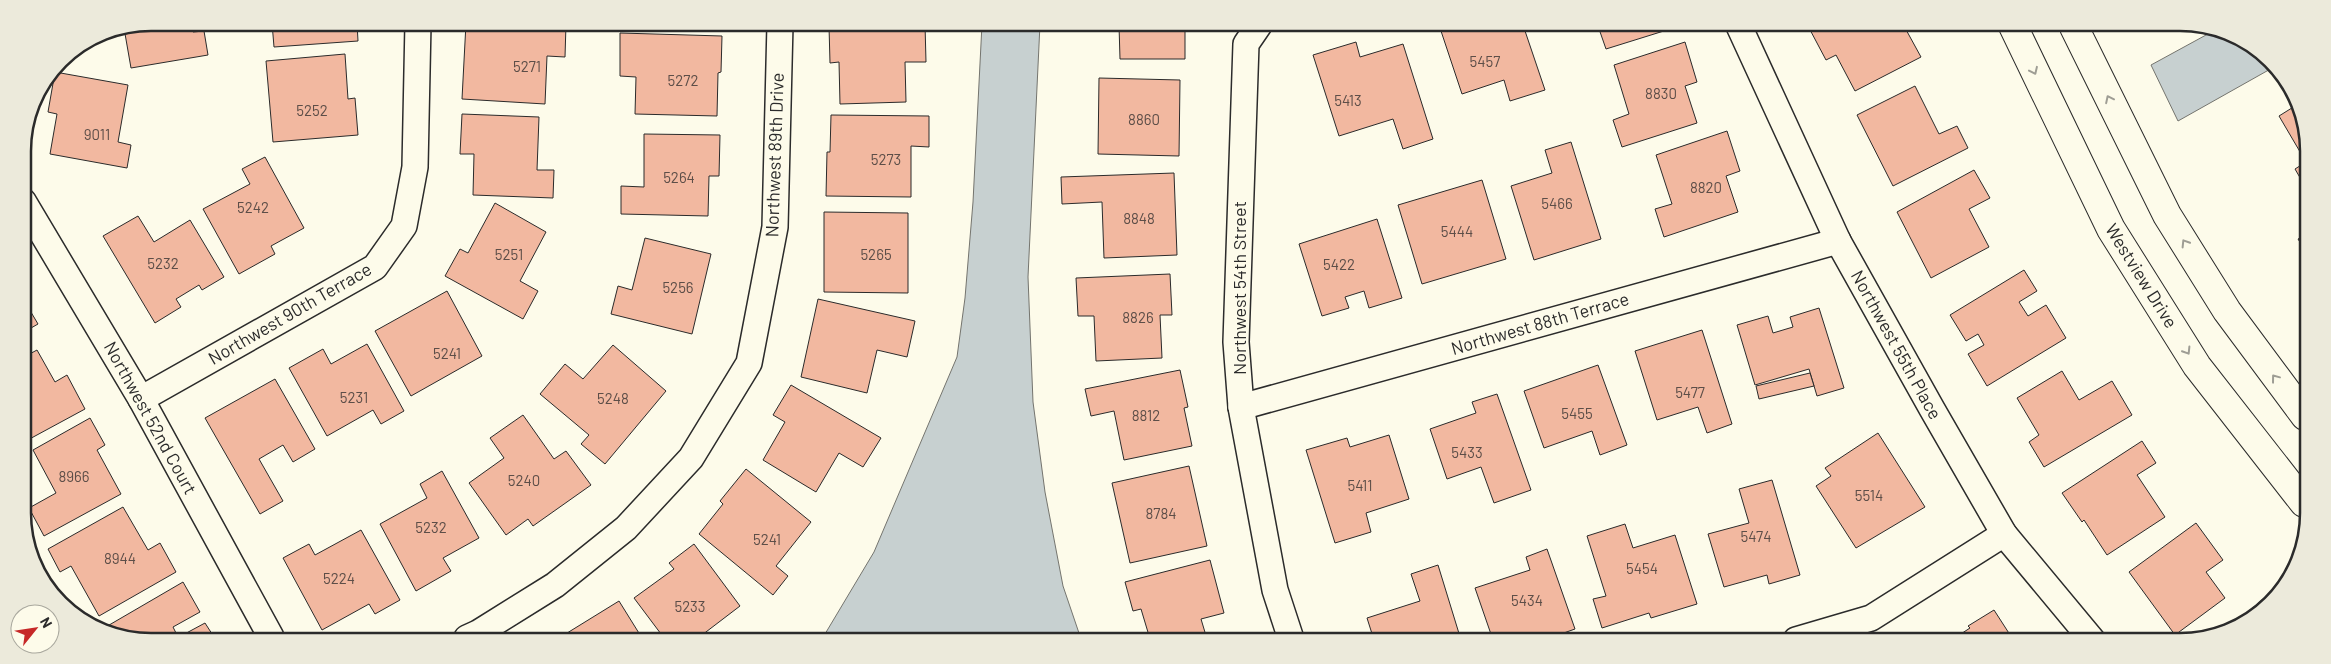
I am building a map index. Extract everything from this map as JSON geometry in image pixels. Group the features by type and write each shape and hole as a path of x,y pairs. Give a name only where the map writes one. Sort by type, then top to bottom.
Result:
{"street":[{"name":"Northwest 54th Street","path":"1255,31 1246,44 1236,342 1242,407 1275,590 1289,632"},
{"name":"Northwest 55th Place","path":"1741,31 1838,241 2004,534 2085,632"},
{"name":"Westview Drive","path":"2015,31 2111,229 2197,366 2300,498"},
{"path":"2077,31 2168,215 2227,311 2300,409"},
{"name":"Northwest 90th Terrace","path":"141,399 375,267 404,226 414,168 418,32"},
{"name":"Northwest 89th Drive","path":"480,633 554,585 626,528 690,458 749,363 775,227 780,32"},
{"name":"Northwest 52nd Court","path":"32,216 141,399 268,633"},
{"name":"Northwest 88th Terrace","path":"1242,407 1838,241"},
{"path":"1823,632 1871,618 2004,534"}],"shaded area":[{"path":"982,32 1040,32 1028,277 1033,402 1045,492 1063,586 1079,633 826,633 874,552 957,357 965,298 973,202"},
{"path":"2207,34 2240,47 2268,70 2178,121 2151,65"}],"building":[{"path":"1185,31 1185,59 1120,59 1119,32"},
{"path":"1441,31 1525,31 1545,90 1510,101 1504,80 1462,94"},
{"path":"1600,31 1663,31 1606,49"},
{"path":"1811,31 1907,31 1921,57 1855,91 1836,55 1826,60"},
{"path":"144,32 204,32 208,55 131,68 125,34"},
{"path":"273,32 357,32 358,41 274,47"},
{"path":"466,32 566,32 565,57 547,56 545,104 462,99"},
{"path":"829,32 925,32 926,62 905,62 906,102 840,104 839,62 830,63"},
{"path":"620,33 722,36 721,72 718,73 717,116 635,114 636,77 620,76"},
{"path":"1356,42 1360,57 1403,44 1433,139 1403,149 1393,119 1339,136 1313,55"},
{"path":"1685,42 1697,82 1685,86 1697,123 1622,147 1613,120 1629,114 1614,65"},
{"path":"345,54 348,99 355,98 358,135 273,142 266,61"},
{"path":"60,73 128,85 118,142 131,145 127,168 50,154 57,114 48,112 53,82"},
{"path":"1099,78 1180,80 1179,156 1098,154"},
{"path":"1915,86 1939,134 1957,126 1968,148 1893,186 1857,115"},
{"path":"2291,108 2297,128 2300,152 2279,116"},
{"path":"462,114 539,117 537,170 554,170 553,198 473,195 474,154 460,154"},
{"path":"831,115 929,116 929,147 911,146 911,197 826,196 827,152 830,152"},
{"path":"1727,131 1740,171 1726,176 1738,212 1664,237 1655,209 1672,204 1656,155"},
{"path":"644,134 720,135 719,176 709,176 708,216 621,214 621,186 644,187"},
{"path":"1571,142 1601,239 1534,260 1511,186 1552,173 1545,150"},
{"path":"265,157 304,228 271,246 275,254 239,274 203,209 250,184 242,169"},
{"path":"2300,166 2300,178 2295,169"},
{"path":"1974,170 1990,198 1969,209 1989,247 1931,278 1897,212"},
{"path":"1174,173 1177,255 1104,258 1102,202 1062,204 1061,177"},
{"path":"1482,180 1506,259 1422,284 1398,205"},
{"path":"495,203 546,232 520,281 538,291 523,319 445,276 460,249 468,253"},
{"path":"824,212 908,213 908,293 824,292"},
{"path":"138,216 154,242 190,220 224,277 202,290 199,285 176,299 181,307 155,323 103,236"},
{"path":"1377,219 1402,298 1369,308 1364,291 1345,297 1349,308 1322,316 1299,244"},
{"path":"645,238 711,254 692,334 611,314 618,286 632,290"},
{"path":"2024,270 2037,291 2019,302 2028,316 2046,305 2066,338 1987,386 1968,354 1984,345 1978,334 1966,341 1950,315"},
{"path":"1170,274 1172,315 1160,315 1162,358 1096,361 1094,316 1078,316 1076,278"},
{"path":"447,291 482,356 411,396 375,331"},
{"path":"818,299 915,321 907,357 877,350 867,393 801,377"},
{"path":"1819,308 1844,388 1817,396 1809,369 1755,385 1737,325 1768,316 1773,333 1793,327 1790,317"},
{"path":"32,313 38,324 32,328"},
{"path":"1702,330 1732,424 1707,433 1698,407 1657,420 1635,351"},
{"path":"367,344 404,411 381,424 373,410 327,436 289,368 323,349 331,364"},
{"path":"613,345 666,391 605,464 581,444 589,435 540,394 565,364 583,379"},
{"path":"37,350 55,382 67,375 85,409 31,438 31,353"},
{"path":"1598,365 1627,445 1600,455 1592,431 1544,448 1524,391"},
{"path":"1180,370 1188,407 1184,408 1192,446 1124,460 1114,411 1091,416 1085,389"},
{"path":"2062,371 2079,400 2112,381 2132,415 2044,467 2029,442 2039,435 2017,398"},
{"path":"1810,373 1814,386 1759,399 1756,386"},
{"path":"275,379 315,449 293,462 283,445 259,459 283,501 260,514 205,418"},
{"path":"791,385 881,438 863,467 839,453 816,492 763,460 785,422 773,415"},
{"path":"1497,394 1531,490 1494,503 1481,467 1447,479 1430,429 1476,413 1472,402"},
{"path":"523,415 554,459 566,451 591,485 533,526 528,519 506,535 469,483 504,458 490,438"},
{"path":"90,418 105,445 97,450 121,494 44,536 31,512 31,507 56,493 33,450"},
{"path":"1878,433 1925,507 1856,548 1816,486 1831,476 1825,468"},
{"path":"1389,435 1409,499 1366,513 1371,532 1335,543 1306,450 1347,438 1350,447"},
{"path":"2142,441 2156,463 2137,475 2165,517 2107,555 2084,520 2082,522 2062,493"},
{"path":"1189,466 1207,546 1130,563 1112,483"},
{"path":"746,469 811,522 776,566 788,576 773,595 699,534 723,504 720,501"},
{"path":"442,471 479,538 443,558 451,571 416,591 380,524 427,498 420,484"},
{"path":"1772,480 1800,575 1769,584 1767,575 1724,587 1708,534 1749,523 1739,489"},
{"path":"123,507 148,550 160,543 176,572 99,616 71,566 60,572 48,549"},
{"path":"2196,523 2223,560 2206,572 2225,598 2179,632 2173,632 2129,572"},
{"path":"1625,524 1633,548 1675,535 1697,604 1651,618 1649,613 1602,628 1593,599 1606,596 1587,536"},
{"path":"361,530 400,600 375,614 369,604 322,630 283,558 309,544 315,555"},
{"path":"694,544 740,606 705,633 660,633 634,598 674,569 669,563"},
{"path":"1547,549 1575,629 1566,632 1490,632 1475,588 1530,570 1526,557"},
{"path":"1210,560 1224,613 1201,619 1205,632 1148,633 1141,609 1133,611 1125,582"},
{"path":"1438,565 1459,632 1372,632 1367,618 1420,601 1411,574"},
{"path":"183,582 200,612 173,627 176,633 136,632 109,625"},
{"path":"619,601 639,633 567,633"},
{"path":"1994,610 2008,632 1964,632 1970,628 1968,626"},
{"path":"205,623 211,633 186,633"}]}
